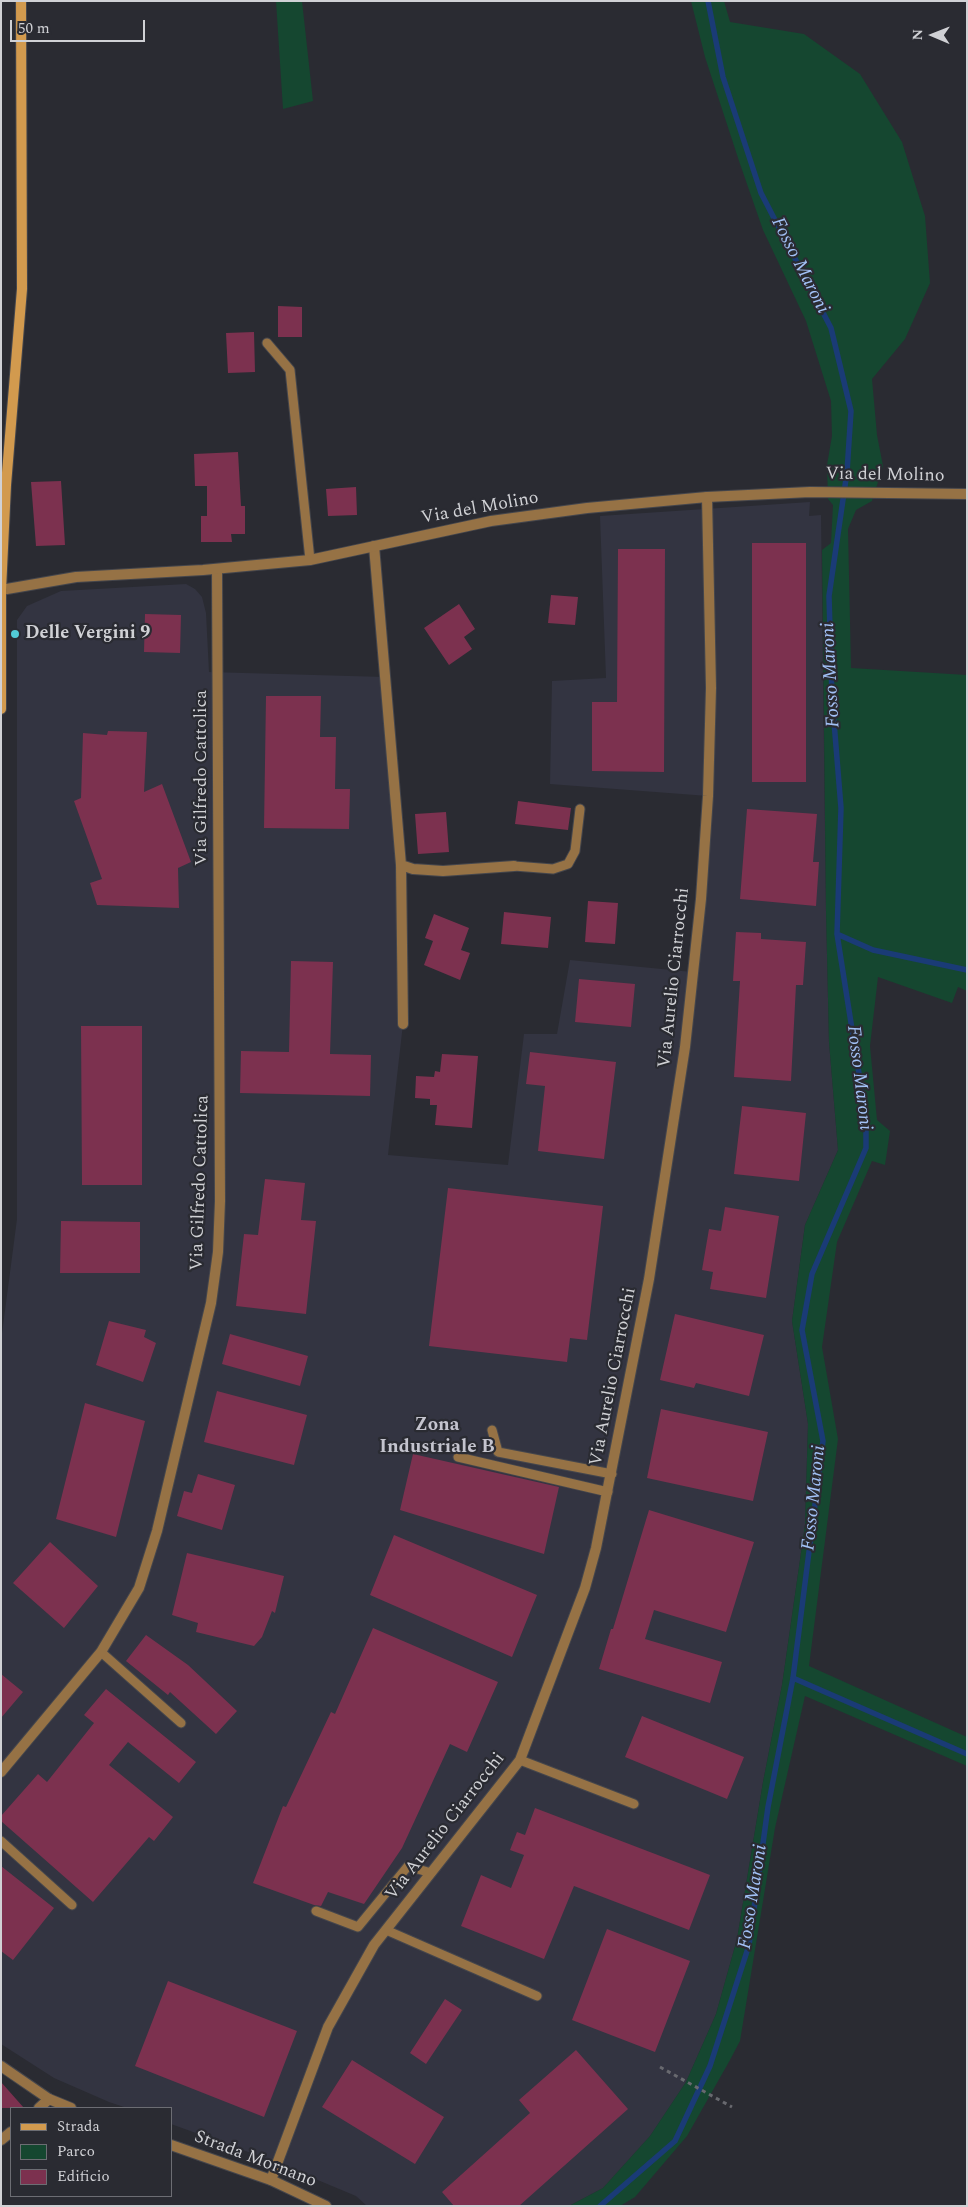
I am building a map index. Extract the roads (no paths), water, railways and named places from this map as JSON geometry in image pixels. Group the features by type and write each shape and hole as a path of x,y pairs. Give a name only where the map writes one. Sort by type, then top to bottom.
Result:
{"main road":[{"path":"1,709 1,590 6,485 22,289 21,1"}],"street":[{"name":"Via del Molino","path":"1,590 76,577 217,569 310,560 506,519 707,497 810,492 888,491 967,494"},
{"name":"Via Aurelio Ciarrocchi","path":"271,2180 328,2027 374,1945 520,1760 585,1588 612,1474 649,1279 685,1047 700,908 708,796 711,688 707,497"},
{"path":"374,546 401,865 403,1024"},
{"name":"Via Gilfredo Cattolica","path":"1,1772 101,1652 139,1588 157,1531 211,1303 218,1252 220,1191 217,569"},
{"path":"401,865 412,869 443,871 514,866"},
{"path":"1,2066 49,2099 69,2107"},
{"path":"40,2107 49,2099"},
{"name":"Strada Mornano","path":"172,2145 271,2180 326,2206"}],"lane":[{"path":"267,343 290,370 310,560"},
{"path":"514,866 553,869 568,864 575,851 580,809"},
{"path":"492,1430 498,1452 612,1474"},
{"path":"458,1457 608,1492"},
{"path":"101,1652 181,1723"},
{"path":"520,1760 634,1804"},
{"path":"1,1841 72,1904"},
{"path":"316,1910 358,1927 408,1866 431,1873"},
{"path":"386,1930 537,1996"}],"waterway":[{"name":"Fosso Maroni","path":"600,2206 675,2141 710,2066 749,1945 768,1807 793,1678 823,1441 802,1330 812,1274 866,1148 866,1118 837,934 841,808 832,697 829,596 847,472 851,411 831,328 761,193 723,77 708,1"},
{"path":"837,934 873,950 967,970"},
{"path":"793,1678 967,1754"}],"place":[{"name":"Delle Vergini 9","path":"15,634"}],"district":[{"name":"Zona Industriale B","path":"437,1437"}]}
